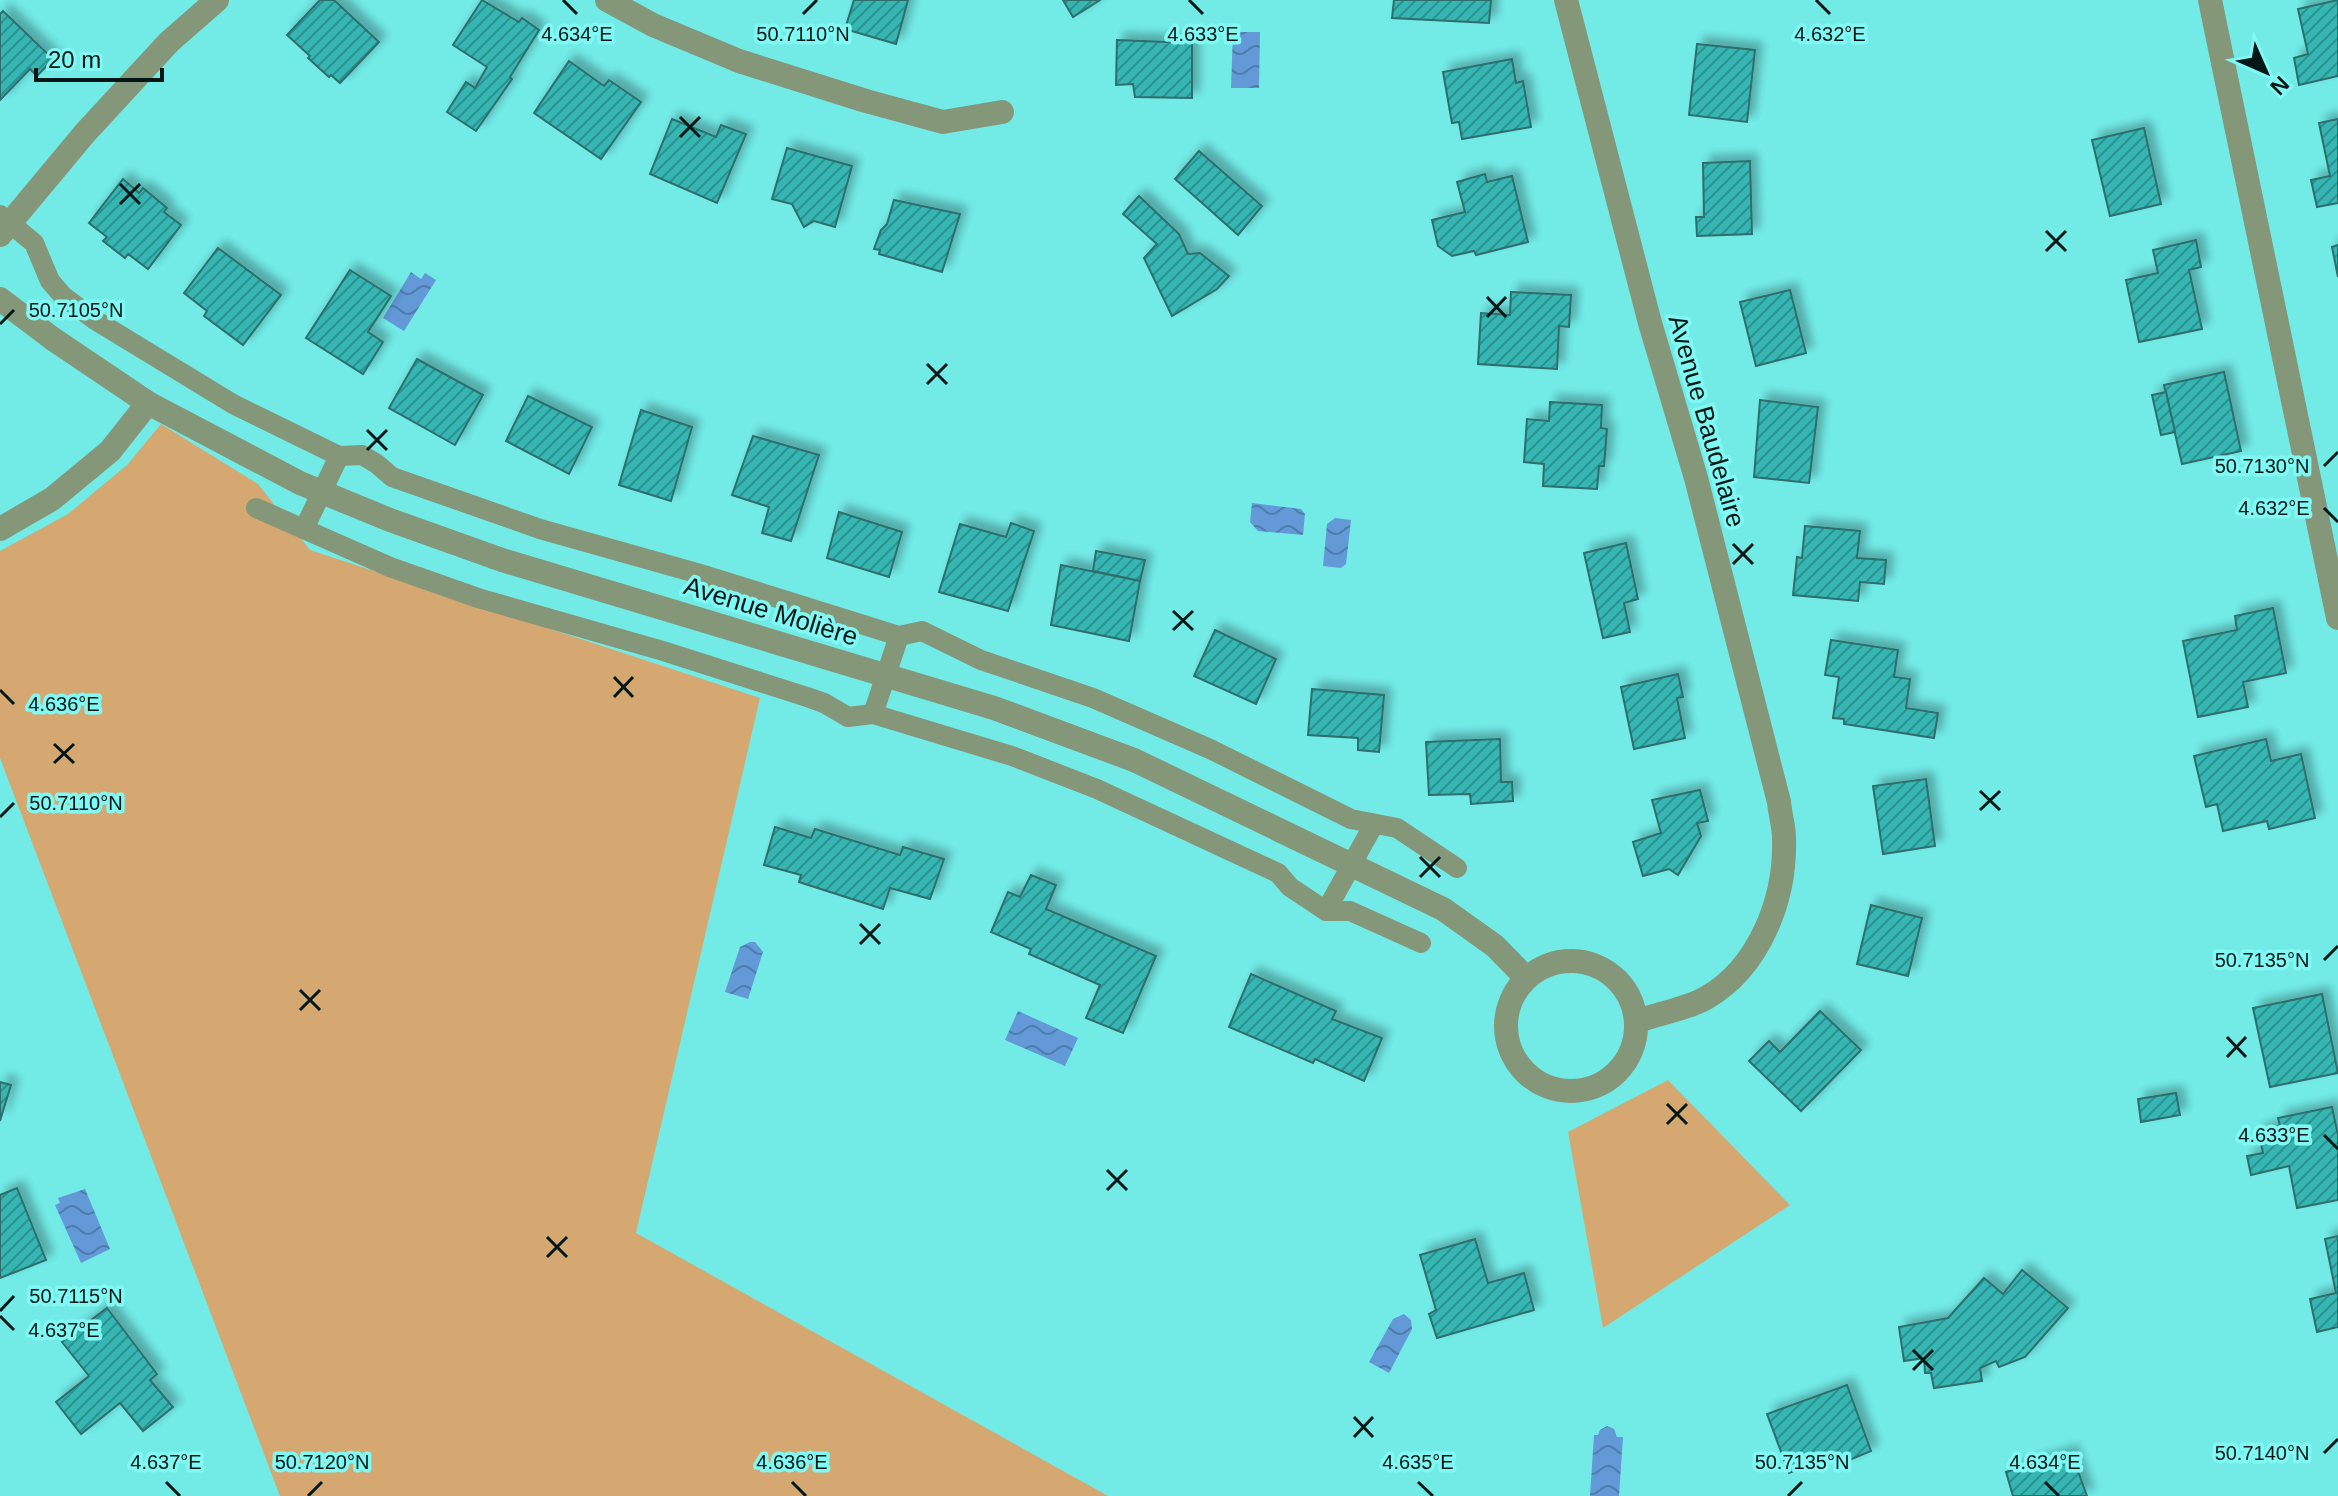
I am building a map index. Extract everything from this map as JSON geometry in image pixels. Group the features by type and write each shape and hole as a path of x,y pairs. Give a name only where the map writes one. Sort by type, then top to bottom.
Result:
{"street":[{"path":"3,225 169,42 217,0"},
{"path":"607,0 653,25 739,61 866,101 943,122 1002,112"},
{"name":"Avenue Baudelaire","path":"1566,0 1650,323 1703,507 1779,802 1784,837 1783,866 1773,913 1764,935 1736,974 1722,989 1702,1001 1636,1022"},
{"path":"2210,0 2338,618"},
{"name":"Avenue Molière","path":"0,299 148,403 246,456 321,491 390,520 502,560 994,708 1134,760 1443,909 1495,946 1526,978"},
{"path":"0,529 52,499 110,451 148,403"},
{"path":"1575,961 1588,963 1616,979 1626,991 1636,1022 1628,1057 1614,1076 1590,1089 1569,1092 1548,1088 1529,1077 1514,1059 1505,1026 1514,992 1526,978 1548,965 1575,961"}],"lane":[{"path":"3,225 34,243 50,281 63,296 95,320 233,404 339,456 362,455 392,477 540,529 707,576 899,636 922,631 981,660 1093,698 1210,749 1351,819 1397,828 1457,868"},
{"path":"304,529 339,456"},
{"path":"256,508 390,567 478,598 793,692 824,703 848,717 873,714 1012,756 1097,789 1278,873 1290,887 1326,911 1350,911 1421,943"},
{"path":"873,714 899,636"},
{"path":"1326,911 1374,824"}],"shaded area":[{"path":"161,424 258,484 310,550 760,698 636,1233 1108,1496 280,1496 0,758 0,551 68,514 127,465"},
{"path":"1668,1080 1790,1205 1603,1328 1568,1132"}],"water":[{"path":"1233,32 1260,32 1259,88 1231,88"},
{"path":"411,272 421,279 425,273 436,280 404,331 383,318"},
{"path":"1252,503 1301,509 1305,514 1303,535 1258,531 1250,522"},
{"path":"1335,518 1351,520 1346,564 1341,568 1323,566 1327,524"},
{"path":"755,942 763,952 748,999 725,992 740,947"},
{"path":"1018,1011 1078,1038 1065,1066 1005,1040"},
{"path":"85,1189 110,1249 81,1263 55,1205 60,1203 58,1198"},
{"path":"1404,1314 1411,1320 1412,1329 1389,1373 1369,1362 1393,1319"},
{"path":"1607,1426 1614,1429 1617,1437 1623,1437 1619,1496 1590,1496 1594,1435"}],"building":[{"path":"320,0 334,0 379,42 340,83 308,58 310,56 287,35"},
{"path":"482,0 519,22 522,18 539,30 510,77 512,79 476,131 447,112 466,82 475,88 487,67 453,45"},
{"path":"854,0 908,0 896,44 845,29"},
{"path":"1063,0 1100,0 1073,17"},
{"path":"1394,0 1491,0 1489,23 1392,18"},
{"path":"2338,0 2338,76 2299,85 2294,58 2308,54 2298,9"},
{"path":"3,11 53,59 37,76 30,69 0,100 0,14"},
{"path":"1117,40 1192,43 1192,98 1135,97 1133,84 1116,85"},
{"path":"1697,44 1755,50 1747,122 1689,115"},
{"path":"1512,59 1516,83 1523,81 1531,127 1462,139 1459,122 1452,123 1443,72"},
{"path":"569,61 604,86 609,80 641,102 601,159 534,113"},
{"path":"672,119 716,137 721,125 746,134 717,203 650,174"},
{"path":"2338,119 2338,203 2317,207 2311,180 2330,176 2319,123"},
{"path":"2144,128 2161,204 2110,216 2092,140"},
{"path":"787,148 852,166 835,227 814,221 804,227 792,204 772,199"},
{"path":"1199,151 1262,206 1238,235 1175,179"},
{"path":"1750,161 1752,234 1697,236 1696,217 1704,217 1703,163"},
{"path":"1485,174 1487,182 1512,176 1528,242 1476,255 1474,251 1452,256 1438,246 1432,220 1465,212 1457,182"},
{"path":"123,179 139,193 143,188 167,208 164,212 181,225 148,269 128,254 125,258 103,241 107,237 89,223"},
{"path":"1139,196 1179,234 1188,254 1200,253 1229,276 1217,289 1172,316 1144,258 1157,244 1123,214"},
{"path":"894,200 960,214 942,272 879,254 880,250 874,249 881,230 887,224"},
{"path":"2196,240 2201,267 2189,270 2202,329 2139,342 2126,280 2158,273 2153,250"},
{"path":"2338,245 2338,277 2332,247"},
{"path":"218,248 281,295 243,345 204,316 207,311 184,293"},
{"path":"350,270 391,296 368,332 383,342 363,374 306,338"},
{"path":"1790,290 1806,353 1756,366 1740,302"},
{"path":"1511,292 1571,295 1569,327 1559,326 1557,369 1478,364 1481,313 1510,315"},
{"path":"417,359 483,395 455,445 389,408"},
{"path":"2224,372 2241,451 2182,464 2164,385"},
{"path":"2166,392 2175,432 2161,435 2152,395"},
{"path":"528,396 592,427 569,474 506,441"},
{"path":"1760,400 1818,407 1809,483 1754,477"},
{"path":"1550,402 1602,405 1601,428 1607,429 1604,466 1599,466 1597,489 1543,486 1544,464 1524,462 1527,419 1549,421"},
{"path":"641,410 692,427 671,501 619,485"},
{"path":"753,436 819,455 791,541 762,533 769,507 732,495"},
{"path":"839,512 902,532 889,577 827,558"},
{"path":"1011,523 1034,531 1008,611 939,592 960,524 1006,537"},
{"path":"1805,526 1860,531 1857,558 1886,560 1884,584 1860,582 1858,601 1793,595 1797,557 1802,558"},
{"path":"1626,543 1638,599 1624,603 1630,632 1603,638 1584,553"},
{"path":"1096,551 1145,560 1140,581 1093,571"},
{"path":"1061,565 1140,581 1129,641 1051,625"},
{"path":"2273,608 2286,673 2243,682 2248,707 2198,717 2183,641 2237,630 2235,616"},
{"path":"1215,630 1276,659 1256,704 1194,676"},
{"path":"1831,640 1898,650 1894,677 1910,679 1906,708 1938,713 1934,738 1844,724 1844,719 1833,718 1839,677 1825,675"},
{"path":"1678,674 1683,697 1677,698 1685,738 1634,749 1621,687"},
{"path":"1312,689 1384,695 1379,752 1358,750 1358,738 1308,735"},
{"path":"1500,739 1501,782 1512,782 1513,801 1471,804 1470,794 1429,795 1426,742"},
{"path":"2266,739 2271,761 2301,754 2315,818 2269,829 2267,821 2223,831 2217,804 2206,807 2194,756"},
{"path":"1926,779 1935,846 1883,854 1873,786"},
{"path":"1700,790 1708,821 1697,823 1701,836 1678,875 1669,869 1643,876 1633,842 1661,833 1652,800"},
{"path":"775,827 811,838 815,829 900,855 903,847 944,859 930,899 890,888 883,909 799,882 801,875 764,865"},
{"path":"1031,875 1056,885 1046,909 1156,956 1123,1033 1086,1018 1100,985 1029,954 1031,949 991,932 1008,892 1020,897"},
{"path":"1871,905 1922,918 1908,976 1857,964"},
{"path":"1251,974 1336,1011 1332,1019 1382,1038 1364,1081 1229,1027"},
{"path":"2322,994 2338,1073 2270,1087 2253,1008"},
{"path":"1820,1011 1861,1050 1801,1111 1749,1061 1769,1041 1780,1052"},
{"path":"0,1082 11,1085 0,1121"},
{"path":"2176,1093 2180,1115 2141,1122 2138,1099"},
{"path":"2332,1107 2338,1135 2338,1200 2297,1208 2289,1166 2251,1175 2247,1156 2263,1153 2258,1131 2280,1126 2278,1118"},
{"path":"17,1188 46,1260 0,1278 0,1195"},
{"path":"2338,1236 2338,1327 2317,1332 2310,1299 2336,1293 2325,1239"},
{"path":"1475,1239 1488,1283 1524,1273 1534,1310 1437,1338 1429,1314 1436,1310 1420,1255"},
{"path":"2022,1270 2068,1308 2025,1357 1999,1367 1996,1361 1980,1368 1982,1381 1934,1388 1931,1373 1925,1373 1924,1358 1904,1361 1899,1327 1948,1318 1984,1278 2003,1294"},
{"path":"107,1308 157,1374 150,1380 173,1407 143,1431 120,1403 81,1434 56,1402 89,1376 62,1342"},
{"path":"1847,1385 1871,1451 1840,1464 1837,1454 1789,1473 1767,1414"},
{"path":"2071,1452 2087,1496 2013,1496 2006,1472"}]}
